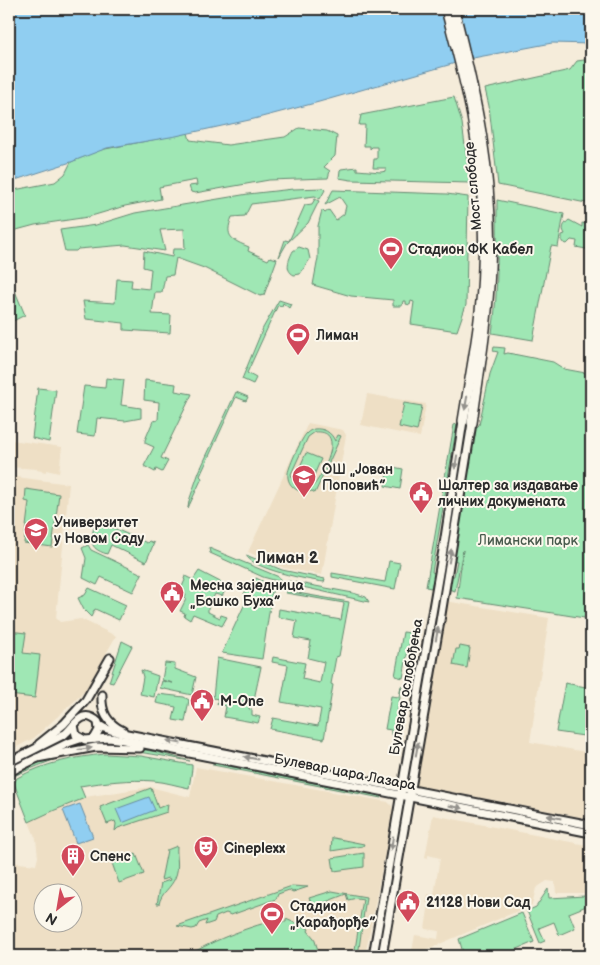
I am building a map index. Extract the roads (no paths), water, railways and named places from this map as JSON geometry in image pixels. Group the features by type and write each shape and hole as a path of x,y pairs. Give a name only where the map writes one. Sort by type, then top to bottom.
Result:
{"highway":[{"name":"Мост слободе","path":"446,9 473,124 479,168 484,241 480,320 467,422"},
{"name":"Мост слободе","path":"454,9 474,88 481,129 486,167 491,241 487,315 467,422"}],"main road":[{"name":"Булевар ослобођења","path":"373,956 444,544 467,422"},
{"name":"Булевар ослобођења","path":"382,956 467,422"},
{"path":"32,750 74,714 92,691 110,658"},
{"path":"102,695 102,707 108,721 115,727 130,734"},
{"path":"9,762 64,734 77,720 86,717 96,720 99,725 98,733 94,739 89,741 80,739 9,772"},
{"path":"74,725 76,735 80,739"},
{"name":"Булевар цара Лазара","path":"99,725 106,730 401,791 591,833"},
{"name":"Булевар цара Лазара","path":"94,739 114,738 401,791"},
{"path":"37,758 96,747 162,748"},
{"name":"Булевар цара Лазара","path":"409,793 591,825"}],"water":[{"path":"9,9 591,9 591,44 552,43 473,58 254,119 176,136 107,148 9,182"},
{"path":"149,797 155,810 122,823 116,809"},
{"path":"80,804 93,837 76,843 63,810"}],"place":[{"name":"Стадион ФК Кабел","path":"391,270"},
{"name":"Лиман","path":"298,356"},
{"name":"ОШ „Јован Поповић”","path":"304,498"},
{"name":"Шалтер за издавање личних докумената","path":"421,514"},
{"name":"Универзитет у Новом Саду","path":"36,551"},
{"name":"Месна заједница „Бошко Буха”","path":"172,614"},
{"name":"M-One","path":"202,722"},
{"name":"Cineplexx","path":"206,869"},
{"name":"Спенс","path":"73,877"},
{"name":"21128 Нови Сад","path":"408,923"},
{"name":"Стадион „Карађорђе”","path":"272,935"}],"district":[{"name":"Лиман 2","path":"287,558"}],"park label":[{"name":"Лимански парк","path":"528,540"}]}
